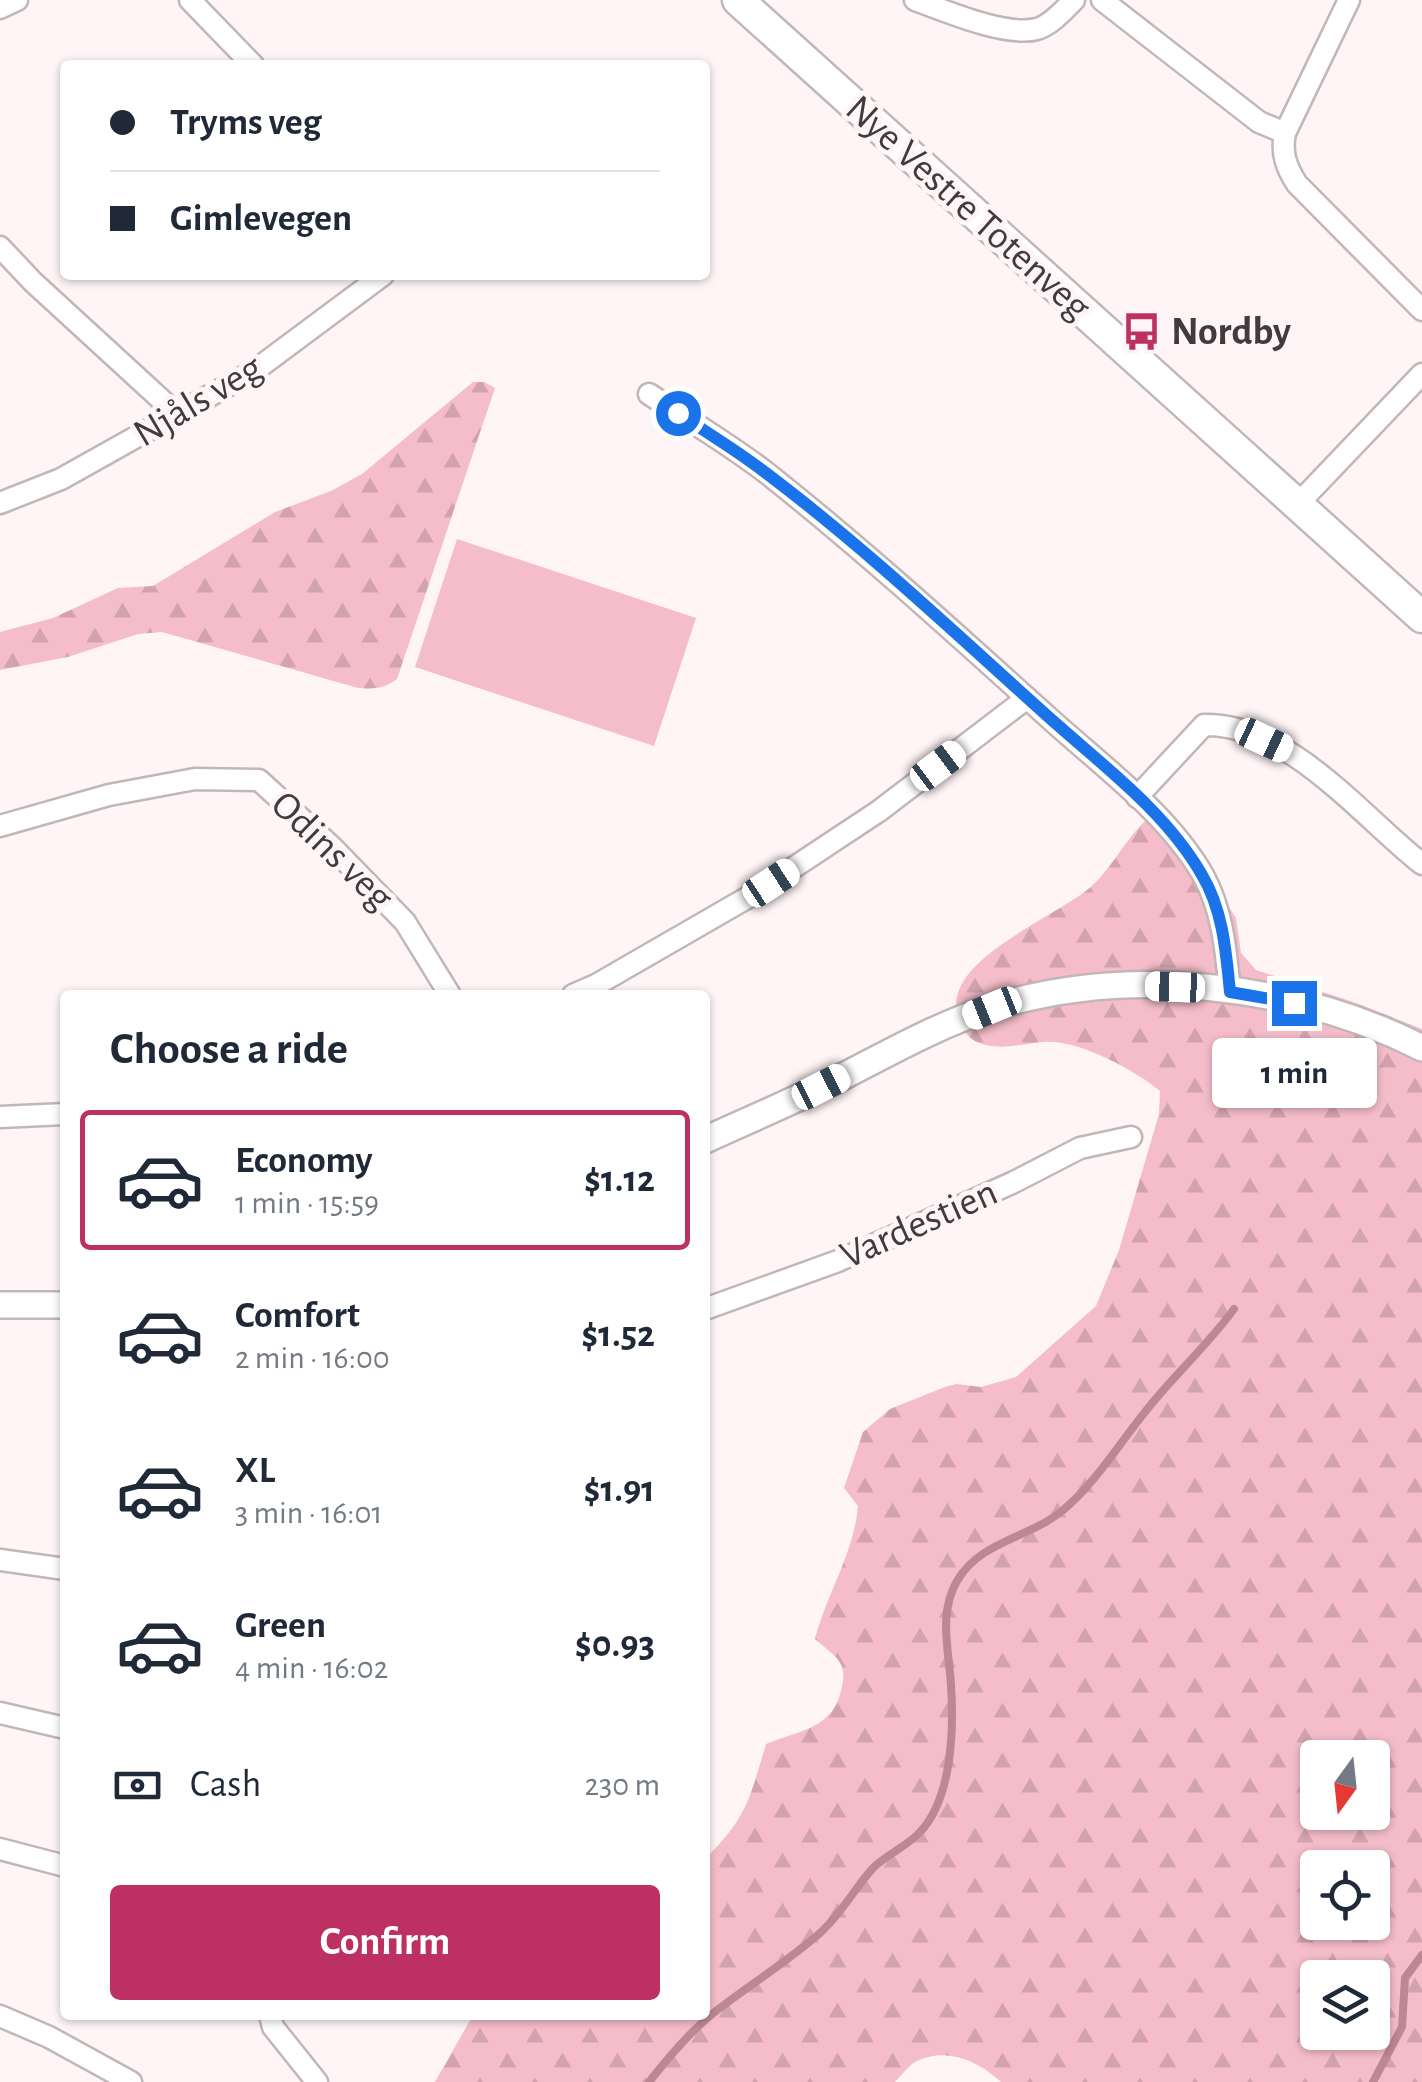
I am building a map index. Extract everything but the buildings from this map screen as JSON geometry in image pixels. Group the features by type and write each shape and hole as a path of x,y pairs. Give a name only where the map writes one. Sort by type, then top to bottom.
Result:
{"main road":[{"name":"Nye Vestre Totenveg","path":"738,0 1422,617"}],"street":[{"path":"0,8 17,0"},
{"path":"190,0 248,60"},
{"path":"915,0 996,26 1023,30 1042,28 1074,0"},
{"path":"1102,0 1259,122 1286,133"},
{"path":"1349,0 1286,133 1282,147 1286,167 1298,184 1422,310"},
{"path":"0,246 33,282 178,415"},
{"name":"Njåls veg","path":"0,503 61,479 254,371 376,280"},
{"path":"1297,505 1422,374"},
{"path":"648,394 766,472 924,605 1138,797 1204,876 1226,942 1230,992"},
{"path":"586,990 762,889 880,811 1028,698"},
{"path":"1138,797 1204,725 1222,724 1282,749 1318,772 1422,864"},
{"name":"Odins veg","path":"0,826 109,795 194,779 259,780 405,922 447,990"},
{"path":"710,1138 923,1036 992,1008 1064,990 1154,986 1230,992 1352,1018 1422,1048"},
{"path":"0,1117 60,1114"},
{"name":"Vardestien","path":"710,1307 838,1261 1080,1148 1131,1137"},
{"path":"0,1305 60,1304"},
{"path":"0,1560 60,1568"},
{"path":"0,1713 60,1727"},
{"path":"0,1850 60,1865"},
{"path":"0,2016 49,2037 132,2082"},
{"path":"271,2020 317,2082"}],"green space":[{"path":"473,382 495,388 397,679 379,688 358,688 162,632 138,634 68,657 0,670 0,632 53,618 118,588 153,586 275,512 331,491 362,474"},
{"path":"457,539 696,618 654,746 415,667"},
{"path":"1152,815 1174,819 1210,866 1236,918 1241,953 1256,970 1422,1029 1422,2082 1001,2082 973,2063 941,2055 916,2062 895,2082 435,2082 470,2020 710,2020 710,1853 739,1818 766,1744 822,1721 837,1704 841,1691 842,1666 815,1639 855,1523 858,1506 844,1488 863,1432 890,1409 945,1387 981,1387 1016,1377 1096,1306 1119,1250 1159,1114 1160,1091 1120,1065 1071,1045 1042,1042 1000,1047 975,1041 959,1019 957,996 967,976 984,958 1077,897 1108,868"}],"waterway":[{"path":"710,2016 820,1933 873,1868 910,1841 931,1817 949,1762 952,1703 946,1619 957,1581 978,1557 1049,1520 1074,1500 1234,1309"},
{"path":"1373,2082 1402,2027 1405,1978 1422,1955"},
{"path":"649,2082 705,2020"}],"place":[{"name":"Nordby","path":"1141,332"}],"route":[{"path":"678,413 766,472 924,605 1138,797 1204,876 1226,942 1230,992 1294,1003"}]}
